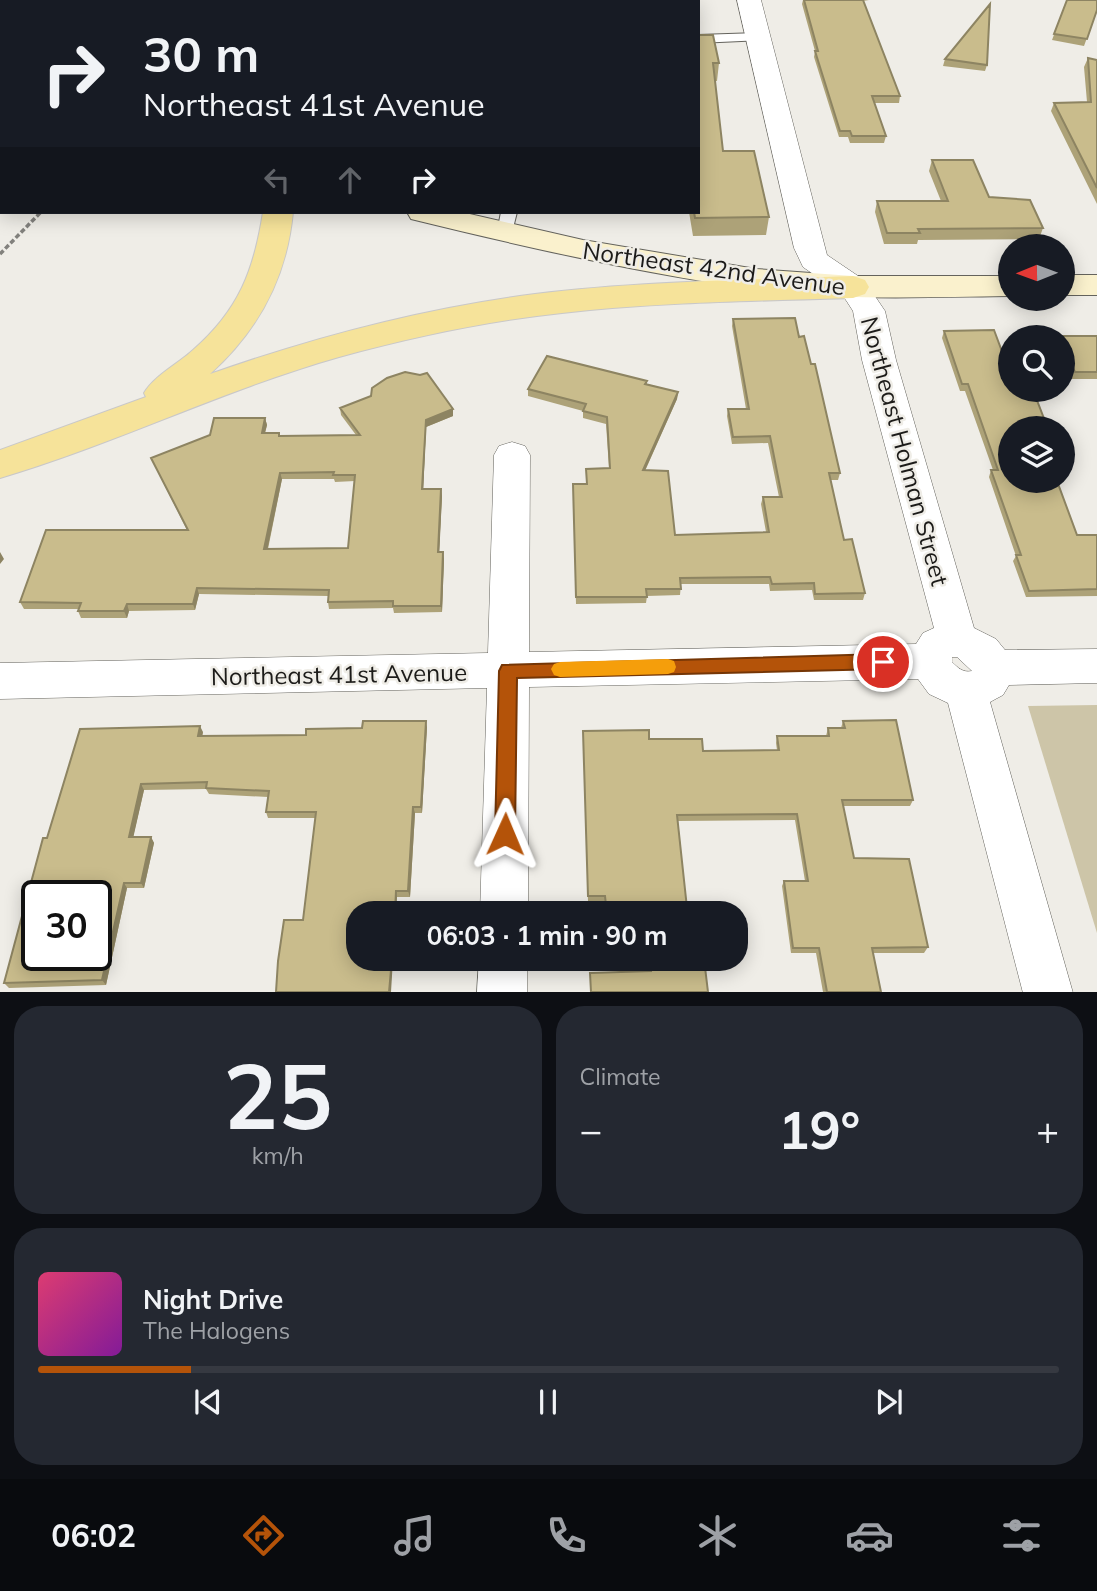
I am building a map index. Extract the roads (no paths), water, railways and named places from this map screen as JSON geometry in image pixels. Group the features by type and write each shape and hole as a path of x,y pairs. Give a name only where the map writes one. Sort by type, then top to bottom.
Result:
{"main road":[{"path":"0,482 152,400 186,376 237,325 255,300 268,275 275,250 278,214"},
{"path":"0,464 47,450 275,364 346,344 448,321 560,302 607,298 853,288"}],"street":[{"name":"Northeast Holman Street","path":"749,0 809,248 814,260 853,288 869,311 944,650"},
{"name":"Northeast 42nd Avenue","path":"437,214 507,223 583,250 756,279 853,288 998,286"},
{"path":"1075,285 1097,285"},
{"path":"504,901 512,455"},
{"path":"944,650 982,649 979,679 1048,992"},
{"name":"Northeast 41st Avenue","path":"0,681 508,671 944,650"},
{"path":"979,679 1097,666"},
{"path":"502,992 503,971"}],"lane":[{"path":"700,39 758,37"}]}
